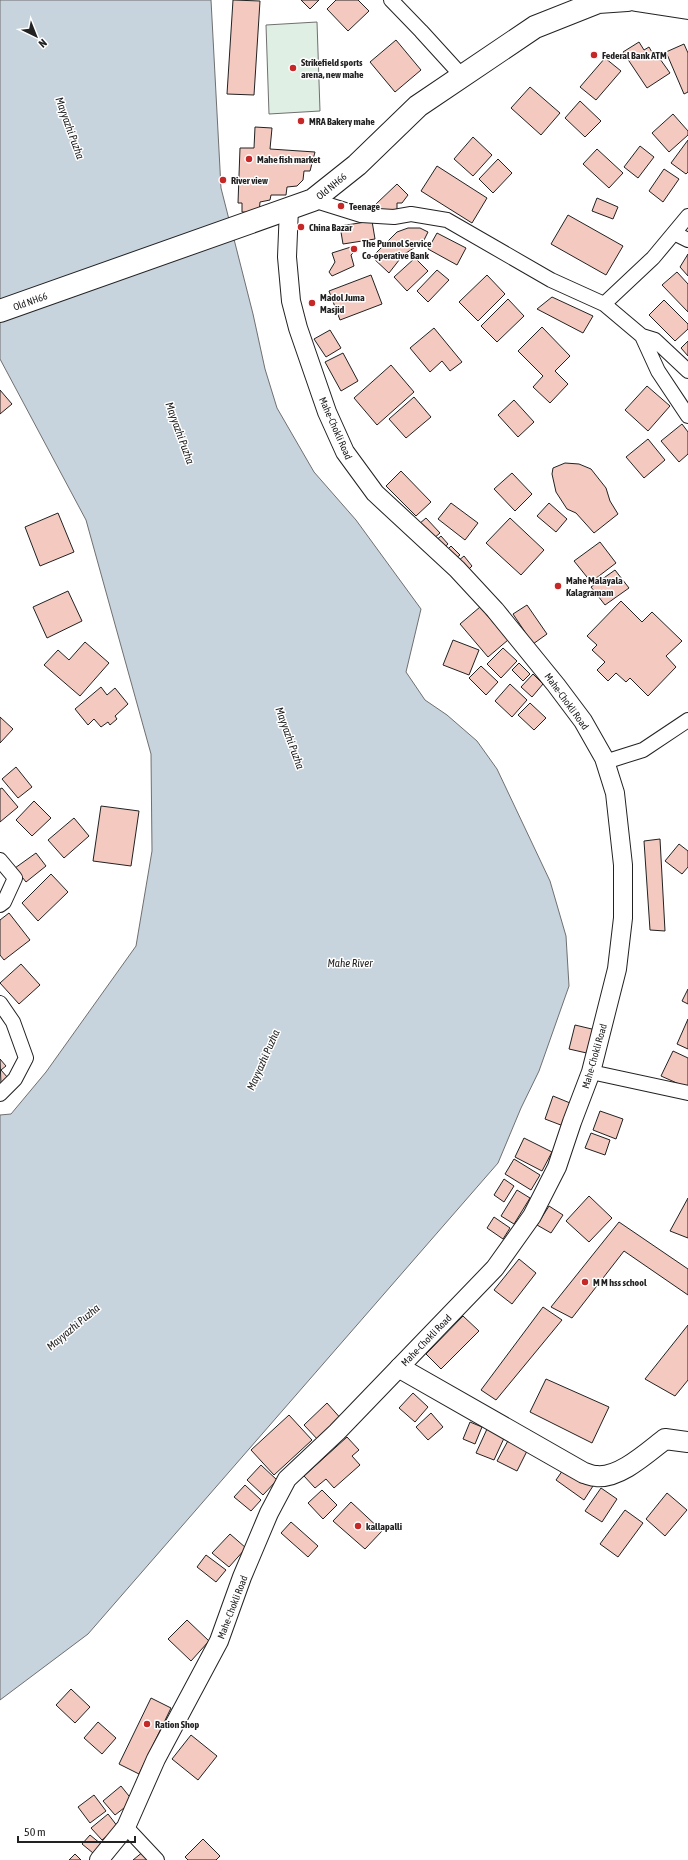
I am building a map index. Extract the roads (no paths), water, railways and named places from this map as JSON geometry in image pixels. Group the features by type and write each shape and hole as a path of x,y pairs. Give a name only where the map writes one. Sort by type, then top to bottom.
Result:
{"main road":[{"name":"Old NH66","path":"0,311 313,200 358,165 418,106 536,27 598,2 627,0"},
{"path":"636,0 688,8"},
{"path":"400,1368 584,1473 597,1477 613,1474 634,1462 665,1439 688,1442"}],"street":[{"path":"391,0 462,76"},
{"path":"313,200 361,215 394,217 410,214 447,220 551,280 604,304 642,336 656,340 688,371"},
{"name":"Mahe-Chokli Road","path":"99,1860 126,1827 156,1759 219,1641 242,1577 269,1514 287,1479 337,1432 495,1268 532,1216 557,1167 591,1072 617,969 623,918 623,865 621,830 615,793 605,762 583,721 556,685 494,610 457,569 375,493 358,472 345,452 325,405 300,334 291,301 287,256 289,208"},
{"path":"604,304 653,258 688,216"},
{"path":"674,233 688,240"},
{"path":"642,336 658,371 688,416"},
{"path":"605,762 643,750 688,720"},
{"path":"0,860 15,878 4,902 0,904"},
{"path":"0,1003 14,1022 26,1058 15,1079 0,1094"},
{"path":"591,1072 688,1093"},
{"path":"126,1827 157,1860"}],"water":[{"name":"Mahe River","path":"0,0 211,0 221,188 253,314 265,369 277,408 314,472 356,520 421,609 406,672 425,700 447,715 477,741 497,769 550,881 566,936 569,986 539,1071 521,1108 498,1163 88,1634 0,1700 0,1115 11,1114 46,1072 136,946 152,851 151,754 86,520 0,359"}],"place":[{"name":"Federal Bank ATM","path":"594,55"},
{"name":"Strikefield sports arena, new mahe","path":"293,68"},
{"name":"MRA Bakery mahe","path":"301,121"},
{"name":"Mahe fish market","path":"249,159"},
{"name":"River view","path":"223,180"},
{"name":"Teenage","path":"341,206"},
{"name":"China Bazar","path":"301,227"},
{"name":"The Punnol Service Co-operative Bank","path":"354,249"},
{"name":"Madol Juma Masjid","path":"312,303"},
{"name":"Mahe Malayala Kalagramam","path":"558,586"},
{"name":"M M hss school","path":"585,1282"},
{"name":"kallapalli","path":"358,1526"},
{"name":"Ration Shop","path":"147,1724"}],"water label":[{"name":"Mayyazhi Puzha","path":"70,128"},
{"name":"Mayyazhi Puzha","path":"180,433"},
{"name":"Mayyazhi Puzha","path":"290,738"},
{"name":"Mayyazhi Puzha","path":"263,1060"},
{"name":"Mayyazhi Puzha","path":"73,1327"}]}
